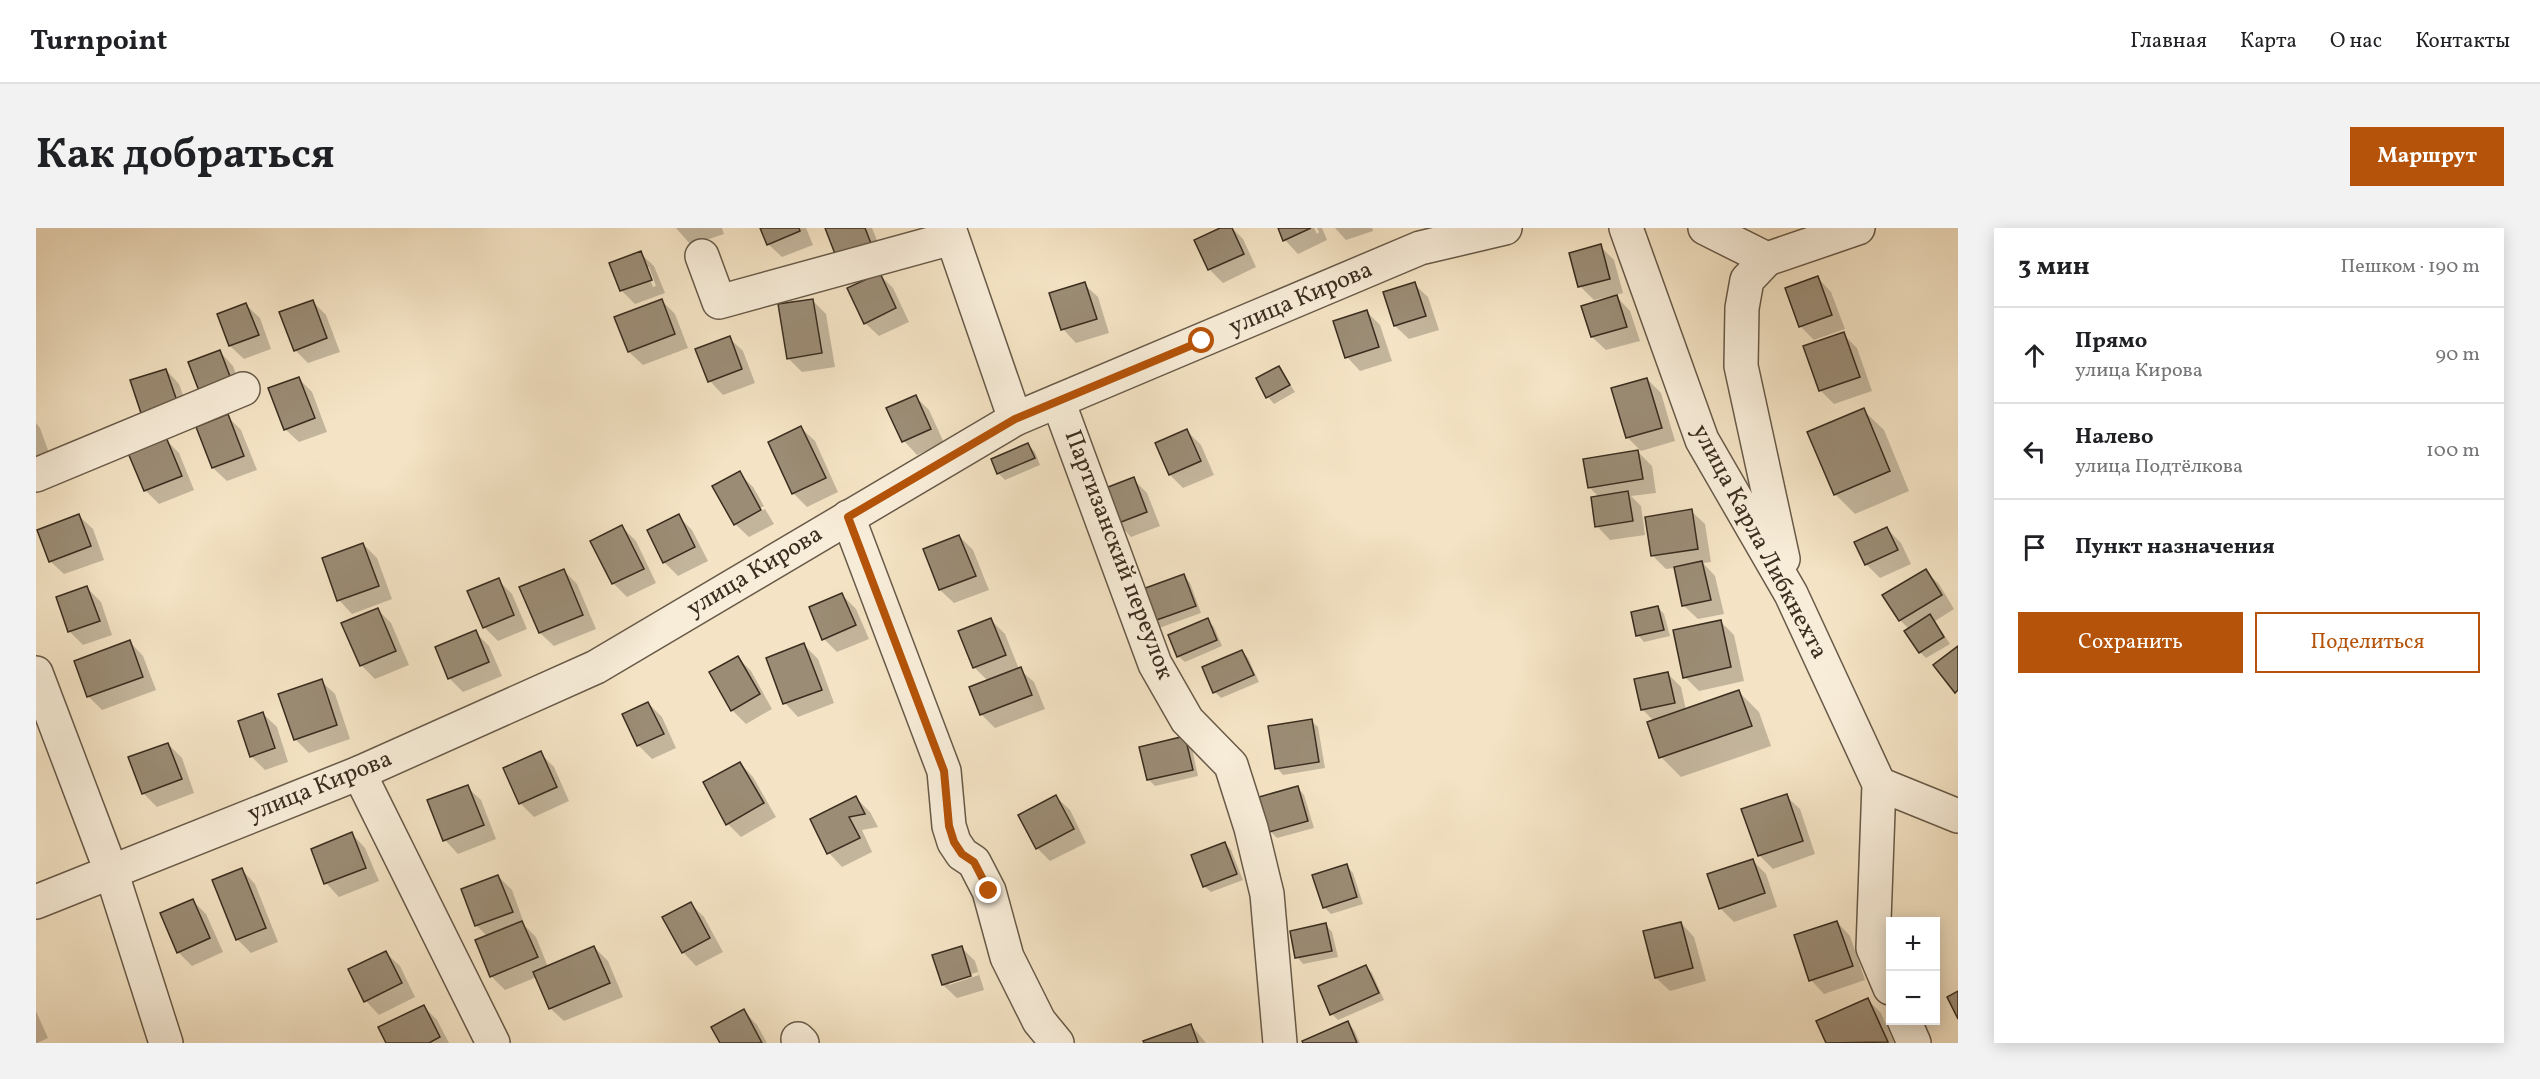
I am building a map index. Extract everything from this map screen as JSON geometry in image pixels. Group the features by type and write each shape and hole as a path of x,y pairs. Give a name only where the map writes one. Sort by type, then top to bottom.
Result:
{"street":[{"name":"улица Кирова","path":"36,902 359,773 596,667 1015,419 1420,248 1505,228"},
{"name":"улица Карла Либкнехта","path":"1626,228 1702,440 1791,594 1879,784 1874,948 1886,978"},
{"path":"1705,228 1767,259"},
{"path":"1791,594 1741,366 1742,308 1747,280 1767,259 1858,228"},
{"path":"702,256 719,302 951,233 1015,419"},
{"path":"36,475 243,389"},
{"name":"Партизанский переулок","path":"1058,401 1155,664 1187,720 1231,765 1251,828 1267,894 1280,1043"},
{"path":"848,517 944,771 949,826 954,842 962,854 974,862 989,891 1007,957 1039,1021 1057,1043"},
{"path":"36,673 111,871 166,1043"},
{"path":"359,773 493,1043"},
{"path":"1879,784 1958,816"},
{"path":"1906,1025 1914,1043"}],"building":[{"path":"760,228 799,228 800,231 767,245"},
{"path":"825,228 865,228 872,246 837,259"},
{"path":"1220,228 1232,228 1244,254 1208,270 1194,240"},
{"path":"1278,228 1311,228 1283,241"},
{"path":"1601,244 1610,279 1578,287 1569,253"},
{"path":"641,251 652,280 620,291 609,263"},
{"path":"880,273 896,308 864,324 847,288"},
{"path":"1818,276 1832,315 1799,327 1785,288"},
{"path":"1085,282 1097,319 1061,330 1049,293"},
{"path":"1415,282 1426,316 1394,326 1383,292"},
{"path":"1617,295 1627,327 1591,337 1581,306"},
{"path":"662,299 675,334 628,352 614,317"},
{"path":"813,299 822,353 787,359 778,304"},
{"path":"313,300 327,338 294,351 279,312"},
{"path":"246,303 259,335 229,346 217,314"},
{"path":"1367,310 1379,347 1345,358 1333,321"},
{"path":"1844,332 1860,377 1819,391 1803,346"},
{"path":"730,336 742,369 708,382 695,349"},
{"path":"220,350 231,379 199,391 188,362"},
{"path":"1279,366 1290,385 1266,398 1256,378"},
{"path":"166,369 178,404 142,416 130,380"},
{"path":"299,377 315,418 284,430 268,388"},
{"path":"1647,378 1662,428 1626,438 1611,388"},
{"path":"916,395 931,429 902,442 886,408"},
{"path":"1864,408 1890,471 1834,495 1807,432"},
{"path":"228,414 244,456 212,468 196,427"},
{"path":"801,426 826,478 792,494 768,442"},
{"path":"1187,429 1201,461 1169,475 1155,443"},
{"path":"166,437 182,476 144,491 128,453"},
{"path":"1028,443 1035,458 997,474 991,459"},
{"path":"1638,450 1643,479 1588,488 1583,459"},
{"path":"740,471 761,510 734,525 712,486"},
{"path":"1134,477 1147,512 1116,524 1103,489"},
{"path":"1628,491 1633,521 1595,527 1591,497"},
{"path":"1692,509 1698,549 1651,556 1645,517"},
{"path":"79,514 91,546 49,562 37,530"},
{"path":"679,514 695,547 663,563 647,530"},
{"path":"622,525 644,569 612,584 590,541"},
{"path":"1887,527 1898,550 1865,565 1854,542"},
{"path":"959,535 976,576 939,590 923,549"},
{"path":"363,543 379,586 337,601 322,558"},
{"path":"1702,561 1711,600 1682,606 1674,567"},
{"path":"564,569 583,615 539,633 519,587"},
{"path":"1926,569 1942,595 1899,621 1882,595"},
{"path":"1184,574 1196,606 1151,622 1140,590"},
{"path":"499,578 514,615 483,628 467,591"},
{"path":"87,586 100,621 68,632 56,597"},
{"path":"842,593 856,625 822,640 809,607"},
{"path":"1658,606 1664,630 1636,636 1631,612"},
{"path":"378,608 396,651 360,666 341,623"},
{"path":"1930,614 1944,637 1919,653 1904,631"},
{"path":"991,618 1006,655 973,668 958,631"},
{"path":"1208,618 1217,640 1177,657 1168,635"},
{"path":"1721,620 1731,667 1683,678 1673,630"},
{"path":"476,630 489,662 448,679 435,647"},
{"path":"130,640 143,677 87,697 74,661"},
{"path":"804,643 822,690 783,704 766,658"},
{"path":"1958,646 1958,690 1955,693 1933,665"},
{"path":"1242,650 1254,675 1213,693 1202,667"},
{"path":"738,656 760,694 731,711 709,672"},
{"path":"1021,667 1032,695 980,715 969,687"},
{"path":"1668,672 1675,703 1641,710 1634,679"},
{"path":"322,679 337,725 294,740 278,694"},
{"path":"1739,690 1752,726 1659,758 1647,722"},
{"path":"648,702 664,734 637,746 622,714"},
{"path":"263,712 275,748 250,757 238,721"},
{"path":"1312,719 1319,762 1275,769 1268,726"},
{"path":"1185,736 1193,770 1147,780 1139,747"},
{"path":"168,743 182,779 142,794 128,757"},
{"path":"541,751 557,787 519,804 503,768"},
{"path":"740,762 764,803 726,825 703,782"},
{"path":"468,785 484,825 443,841 427,800"},
{"path":"1298,786 1308,821 1269,832 1259,797"},
{"path":"1787,794 1803,841 1758,856 1741,809"},
{"path":"1056,795 1074,829 1036,849 1018,815"},
{"path":"856,796 865,814 849,817 860,838 827,854 810,819"},
{"path":"352,832 366,868 324,884 311,849"},
{"path":"1225,842 1237,874 1203,887 1191,855"},
{"path":"1753,859 1765,893 1719,909 1707,874"},
{"path":"1347,864 1357,897 1323,908 1312,875"},
{"path":"242,868 266,928 236,940 212,880"},
{"path":"498,875 513,912 475,926 461,889"},
{"path":"193,899 210,938 177,953 160,913"},
{"path":"691,902 710,938 682,953 662,917"},
{"path":"522,921 538,957 490,977 475,940"},
{"path":"1837,921 1853,966 1809,981 1794,935"},
{"path":"1681,922 1693,968 1655,978 1643,931"},
{"path":"1326,923 1332,951 1295,958 1290,931"},
{"path":"594,946 610,983 549,1009 533,972"},
{"path":"962,946 971,976 942,985 932,955"},
{"path":"386,951 402,983 364,1002 348,969"},
{"path":"1366,965 1379,993 1330,1015 1318,986"},
{"path":"1958,991 1958,1019 1947,997"},
{"path":"1868,998 1888,1042 1826,1043 1816,1021"},
{"path":"424,1005 440,1037 429,1043 386,1043 378,1027"},
{"path":"744,1009 762,1043 720,1043 711,1027"},
{"path":"1348,1021 1357,1043 1303,1043 1302,1041"},
{"path":"1191,1024 1198,1043 1144,1043 1143,1041"}],"route":[{"path":"989,891 974,862 962,854 954,842 949,826 944,771 848,517 1015,419 1202,341"}]}
